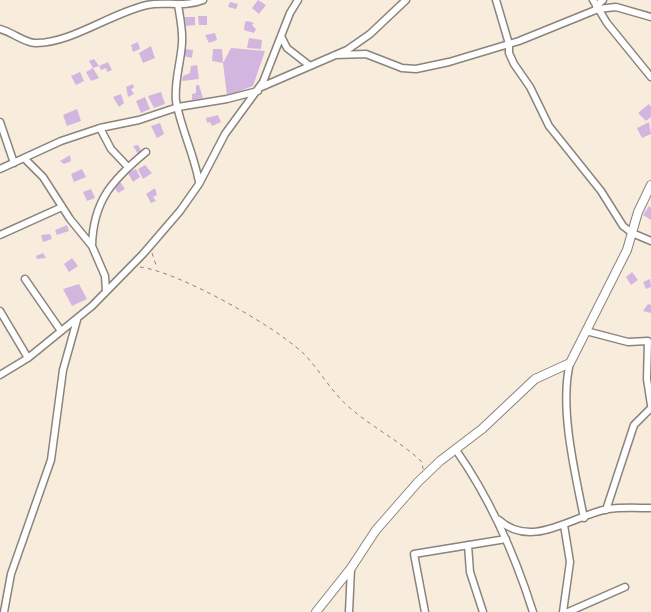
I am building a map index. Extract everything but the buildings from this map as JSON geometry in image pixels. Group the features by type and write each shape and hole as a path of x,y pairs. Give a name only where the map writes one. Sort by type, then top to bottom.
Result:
{"street":[{"path":"0,29 33,44 82,31 149,2 178,5 203,0"},
{"path":"0,375 28,358 77,320 132,266 180,211 199,184 225,134 258,90 298,0"},
{"path":"0,169 62,141 100,128 139,120 178,107 227,100 258,90 335,55 370,34 406,0"},
{"path":"496,0 509,44 509,53 555,136 601,191 623,226 632,233 651,241"},
{"path":"335,55 366,54 410,69 448,62 509,44 596,5 603,0"},
{"path":"178,5 182,43 176,86 178,107 194,156 199,184"},
{"path":"596,5 616,7 651,17"},
{"path":"596,5 651,77"},
{"path":"281,36 291,52 310,66"},
{"path":"0,122 14,163"},
{"path":"100,128 111,149 128,167"},
{"path":"92,246 92,229 99,202 128,167 146,152"},
{"path":"24,158 43,177 62,207 92,246 105,276 106,291"},
{"path":"584,518 574,470 565,390 570,363 627,250 651,185"},
{"path":"0,235 62,207"},
{"path":"80,232 92,229"},
{"path":"105,276 119,278"},
{"path":"25,279 61,331"},
{"path":"0,311 28,358"},
{"path":"4,612 11,574 50,460 63,370 77,320"},
{"path":"586,332 628,342 648,341 647,379 651,407 634,425 606,510"},
{"path":"316,612 351,568 376,530 418,482 535,379 570,363"},
{"path":"456,450 474,477 506,539 533,612"},
{"path":"494,516 504,525 530,532 564,525 606,510 651,508"},
{"path":"563,612 570,562 564,525"},
{"path":"425,612 414,554 506,539"},
{"path":"468,545 470,572 484,612"},
{"path":"349,612 351,568"},
{"path":"568,612 625,587"}],"path":[{"path":"151,245 157,269"},
{"path":"132,266 157,269 236,308 294,346 304,355 342,401 363,419 406,447 422,462"}]}
